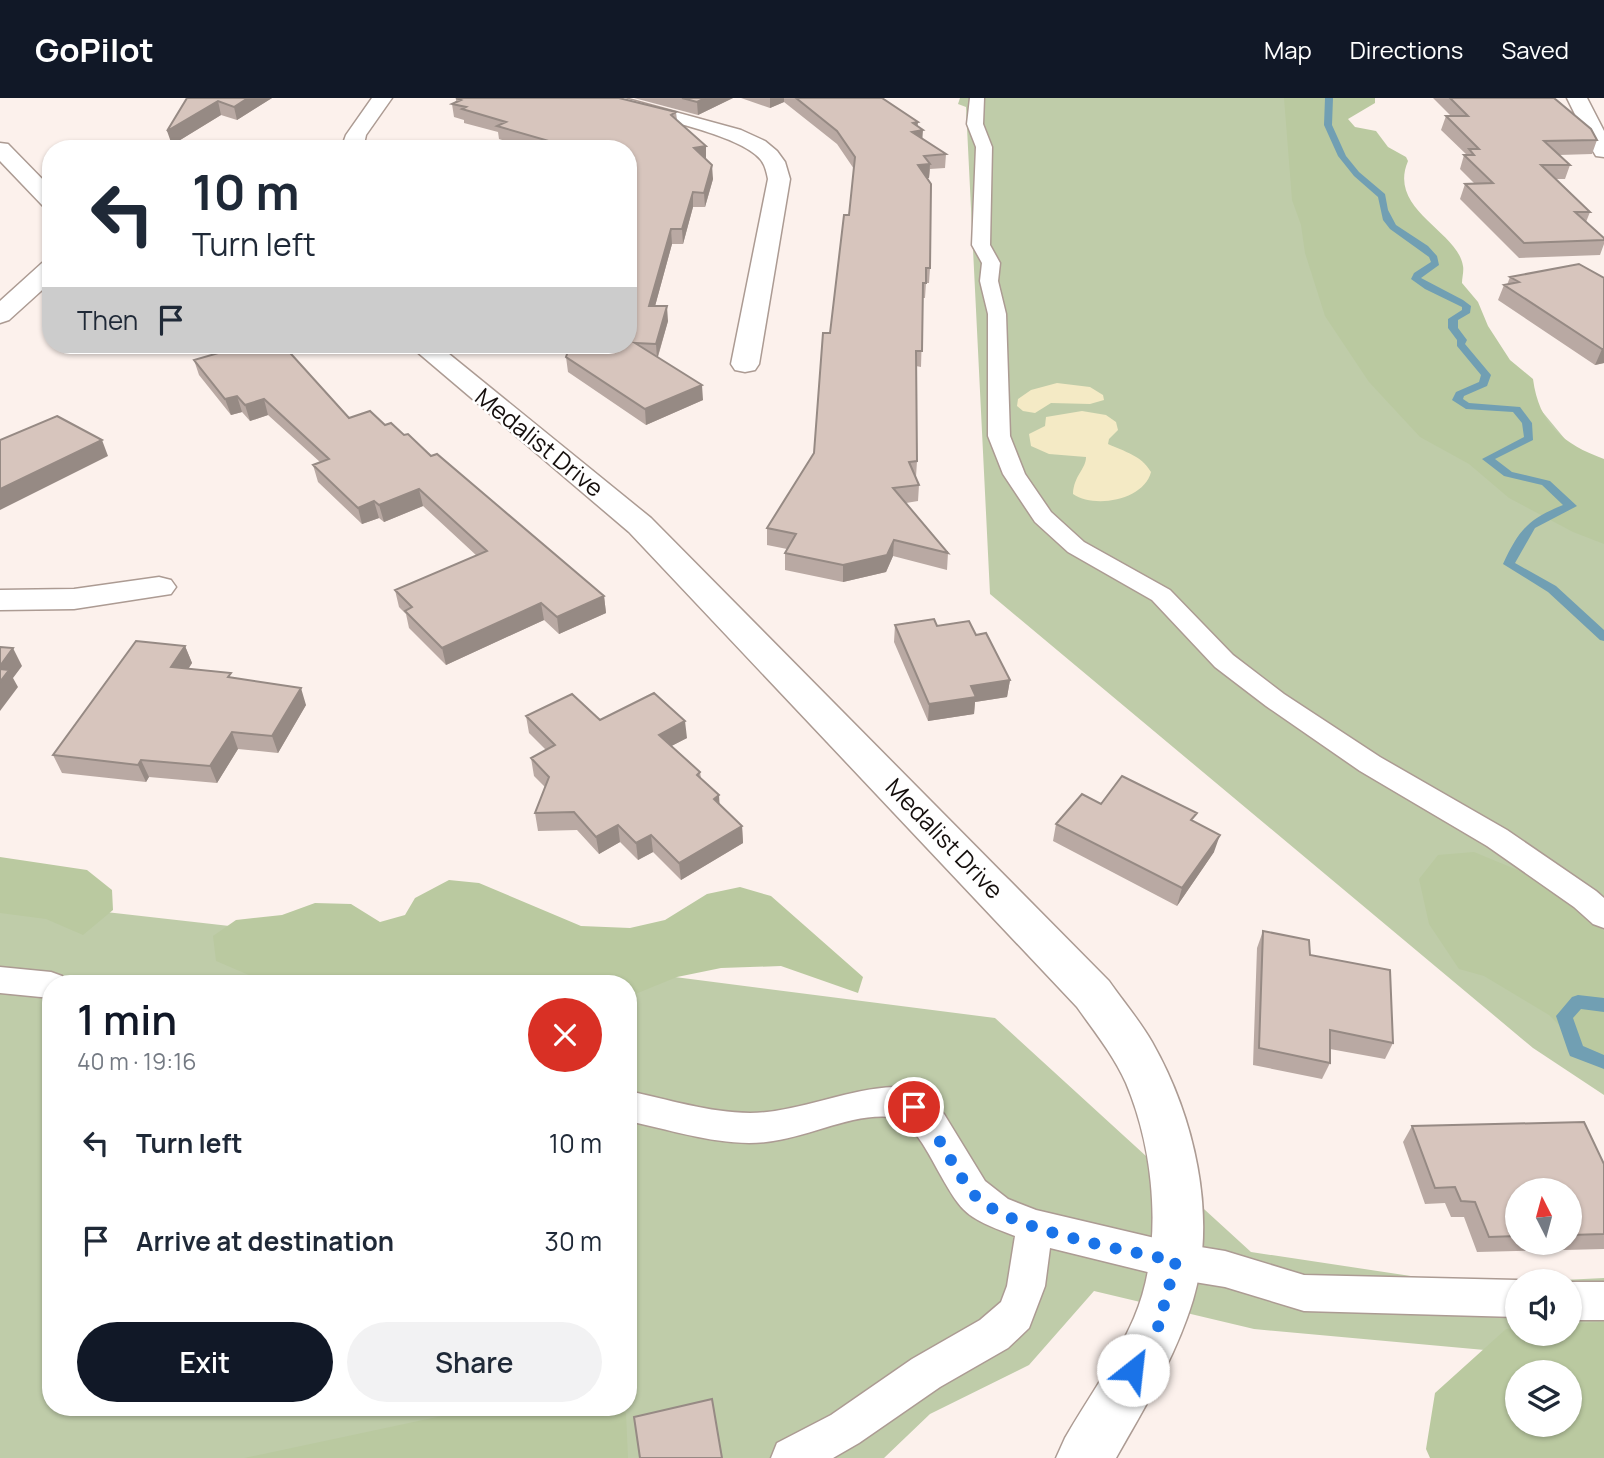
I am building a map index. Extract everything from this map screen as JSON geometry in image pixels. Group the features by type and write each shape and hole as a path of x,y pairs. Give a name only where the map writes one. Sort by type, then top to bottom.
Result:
{"street":[{"path":"355,140 382,98"},
{"path":"601,98 734,134 769,153 777,165 779,179 745,364"},
{"path":"1577,98 1604,149"},
{"path":"0,149 42,192"},
{"path":"0,315 42,276"},
{"name":"Medalist Drive","path":"433,354 640,525 1093,993 1136,1057 1161,1118 1175,1189 1176,1261 1158,1327 1085,1458"},
{"path":"0,600 74,599 159,587"}],"lane":[{"path":"977,98 975,124 984,147 981,245 991,263 989,281 998,314 999,436 1014,474 1043,517 1076,547 1161,595 1224,661 1296,715 1370,764 1497,838 1604,916"},
{"path":"0,980 42,984"},
{"path":"637,1108 733,1128 767,1127 868,1103 894,1102 914,1107 932,1125 972,1193 995,1211 1035,1227 1176,1261 1225,1269 1304,1293 1505,1299"},
{"path":"792,1458 845,1429 926,1373 994,1334 1015,1315 1026,1286 1035,1227"},
{"path":"1582,1301 1604,1301"}],"green space":[{"path":"960,98 1320,98 1321,143 1583,461 1604,473 1604,1095 1533,1048 990,594 966,107 958,104"},
{"path":"1284,98 1375,98 1375,103 1348,119 1355,127 1376,131 1388,147 1406,157 1408,161 1404,178 1407,193 1415,207 1458,253 1463,268 1462,283 1478,302 1488,326 1510,360 1533,379 1536,395 1547,420 1565,439 1604,459 1604,544 1573,532 1509,498 1469,464 1420,437 1369,382 1325,316 1305,253 1301,225 1292,200"},
{"path":"1474,852 1520,871 1558,892 1604,931 1604,1070 1549,1015 1484,976 1459,969 1429,924 1419,879 1438,855"},
{"path":"0,857 87,870 112,890 113,910 83,935 46,919 0,913"},
{"path":"449,880 479,883 581,926 630,928 665,920 707,894 740,887 771,896 863,977 858,993 781,966 721,968 677,977 637,993 637,975 249,975 216,961 213,936 236,920 282,915 315,903 351,904 380,922 405,915 415,898"},
{"path":"0,900 636,972 995,1018 1251,1252 1464,1284 1505,1282 1505,1346 1582,1346 1582,1279 1604,1278 1604,1361 1254,1329 1094,1291 1029,1365 930,1414 884,1458 0,1458"},
{"path":"1604,1322 1604,1458 1430,1458 1426,1449 1435,1393 1505,1330 1505,1346 1582,1346 1582,1323"},
{"path":"442,1416 626,1416 628,1458 244,1458"}],"sand":[{"path":"1057,383 1090,387 1103,395 1104,400 1090,404 1051,403 1035,413 1023,411 1017,406 1018,399 1031,390"},
{"path":"1082,411 1106,415 1116,422 1118,430 1108,444 1137,458 1151,472 1147,482 1139,489 1118,499 1082,499 1073,494 1086,457 1049,454 1031,446 1029,434 1045,426 1046,417"}],"building":[{"path":"187,98 248,98 234,107 218,101 167,131"},
{"path":"456,98 619,98 676,112 671,115 706,146 694,148 712,165 704,193 693,192 682,229 671,229 649,306 667,306 656,344 637,343 637,140 545,140 497,126 506,122 452,104 461,100"},
{"path":"682,98 705,98 697,102"},
{"path":"796,98 882,98 918,122 913,123 923,130 912,132 946,154 924,156 930,164 918,165 931,184 930,268 926,268 926,283 923,283 922,351 916,351 917,461 909,462 919,485 893,488 948,553 894,540 887,555 843,565 785,553 796,534 767,528 814,453 823,333 830,333 844,215 849,215 855,157 837,131"},
{"path":"1450,98 1554,98 1591,129 1597,140 1544,141 1570,165 1541,165 1590,212 1575,212 1604,240 1524,243 1465,184 1493,183 1464,155 1474,155 1469,149 1479,149 1446,116 1468,116"},
{"path":"1579,264 1604,278 1604,349 1504,285 1519,282 1510,277"},
{"path":"637,344 702,385 645,409 566,357 567,354 637,354"},
{"path":"215,354 291,354 349,418 370,411 385,425 391,423 404,435 408,434 431,456 437,454 604,596 557,617 541,603 442,648 405,611 412,607 395,590 487,551 419,489 379,505 374,501 358,508 313,465 329,459 264,399 245,405 237,396 225,399 194,360"},
{"path":"57,416 102,440 0,489 0,440"},
{"path":"934,619 937,626 969,621 976,635 986,633 1010,680 971,686 976,697 929,704 895,625"},
{"path":"136,641 185,646 171,667 231,673 228,677 301,688 272,736 232,732 210,766 141,760 138,765 53,755"},
{"path":"0,647 13,648 0,666"},
{"path":"0,669 9,670 0,682"},
{"path":"654,693 685,721 659,735 700,772 697,775 719,795 714,799 742,826 679,863 651,835 636,843 618,825 596,837 574,812 535,813 549,777 531,758 555,745 526,716 572,694 600,720"},
{"path":"1122,776 1197,813 1191,820 1220,835 1182,888 1056,824 1082,794 1101,804"},
{"path":"1263,931 1309,940 1310,955 1390,970 1393,1043 1330,1030 1330,1063 1259,1048"},
{"path":"1584,1122 1604,1164 1604,1234 1582,1235 1582,1178 1505,1178 1505,1236 1489,1237 1475,1202 1461,1201 1455,1187 1435,1188 1412,1126"},
{"path":"712,1399 722,1458 640,1458 634,1417"}],"waterway":[{"path":"1329,98 1328,125 1342,156 1356,174 1382,196 1384,210 1393,227 1433,256 1436,263 1417,275 1416,279 1466,306 1467,311 1453,319 1453,328 1462,340 1460,344 1486,375 1483,384 1460,394 1457,400 1466,406 1516,409 1527,423 1529,438 1487,459 1508,474 1546,483 1571,506 1546,516 1531,526 1509,564 1552,589 1604,637"},
{"path":"1604,1005 1578,1002 1564,1016 1576,1051 1604,1062"}],"route":[{"path":"914,1107 932,1125 972,1193 995,1211 1035,1227 1176,1261 1158,1327 1133,1370"}]}
